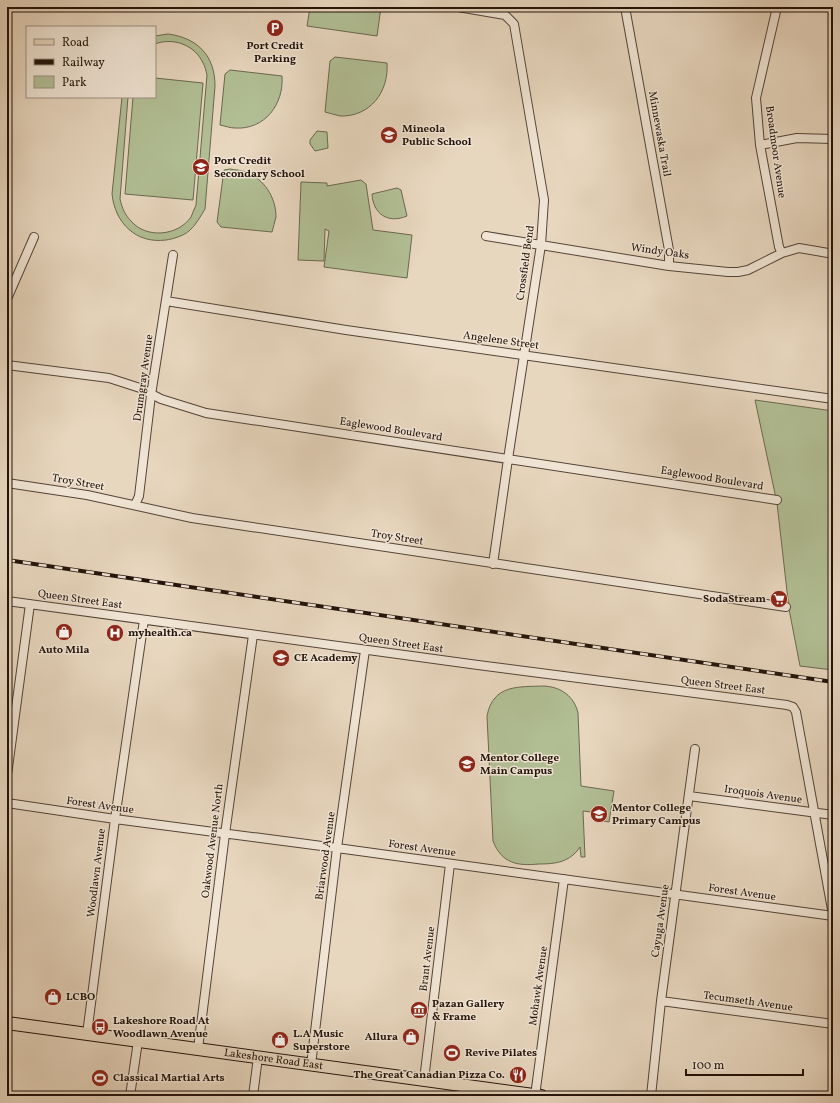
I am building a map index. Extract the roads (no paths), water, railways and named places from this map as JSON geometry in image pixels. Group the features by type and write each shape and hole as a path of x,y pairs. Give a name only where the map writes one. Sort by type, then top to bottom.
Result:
{"main road":[{"name":"Lakeshore Road East","path":"7,1023 537,1096"}],"street":[{"name":"Crossfield Bend","path":"458,7 505,15 514,24 544,200 541,244 508,459 494,564"},
{"name":"Minnewaska Trail","path":"625,7 669,250 669,266"},
{"name":"Broadmoor Avenue","path":"777,7 756,98 760,145 779,247 782,252"},
{"path":"760,145 797,138 833,139"},
{"name":"Windy Oaks","path":"486,236 669,266 738,272 748,270 782,252 799,248 828,253"},
{"path":"7,299 34,237"},
{"name":"Drumgray Avenue","path":"135,505 139,496 151,395 173,255"},
{"name":"Angelene Street","path":"166,301 346,330 833,399"},
{"name":"Eaglewood Boulevard","path":"7,366 109,378 140,388 151,395 206,413 777,500"},
{"name":"Troy Street","path":"7,483 87,495 192,518 786,607"},
{"name":"Queen Street East","path":"7,601 793,707 797,717 815,813"},
{"path":"7,775 30,604"},
{"name":"Woodlawn Avenue","path":"87,1034 115,819 144,620"},
{"name":"Oakwood Avenue North","path":"198,1049 225,834 253,635"},
{"name":"Briarwood Avenue","path":"311,1065 338,848 365,650"},
{"name":"Cayuga Avenue","path":"651,1096 661,1001 695,749"},
{"name":"Iroquois Avenue","path":"689,796 833,815"},
{"name":"Forest Avenue","path":"7,803 225,834 833,915"},
{"path":"815,813 833,915"},
{"name":"Brant Avenue","path":"424,1080 450,864"},
{"name":"Mohawk Avenue","path":"537,1096 564,879"},
{"name":"Tecumseth Avenue","path":"661,1001 833,1024"},
{"path":"130,1096 138,1041"},
{"path":"253,1096 258,1057"}],"railway":[{"path":"7,560 833,682"}],"place":[{"name":"Port Credit Parking","path":"275,28"},
{"name":"Mineola Public School","path":"389,135"},
{"name":"Port Credit Secondary School","path":"201,167"},
{"name":"SodaStream","path":"779,599"},
{"name":"Auto Mila","path":"64,632"},
{"name":"myhealth.ca","path":"115,633"},
{"name":"CE Academy","path":"281,658"},
{"name":"Mentor College Main Campus","path":"467,764"},
{"name":"Mentor College Primary Campus","path":"599,814"},
{"name":"LCBO","path":"53,997"},
{"name":"Pazan Gallery & Frame","path":"419,1010"},
{"name":"Lakeshore Road At Woodlawn Avenue","path":"100,1027"},
{"name":"Allura","path":"411,1037"},
{"name":"L.A Music Superstore","path":"280,1040"},
{"name":"Revive Pilates","path":"452,1053"},
{"name":"The Great Canadian Pizza Co.","path":"518,1075"},
{"name":"Classical Martial Arts","path":"100,1078"}]}
